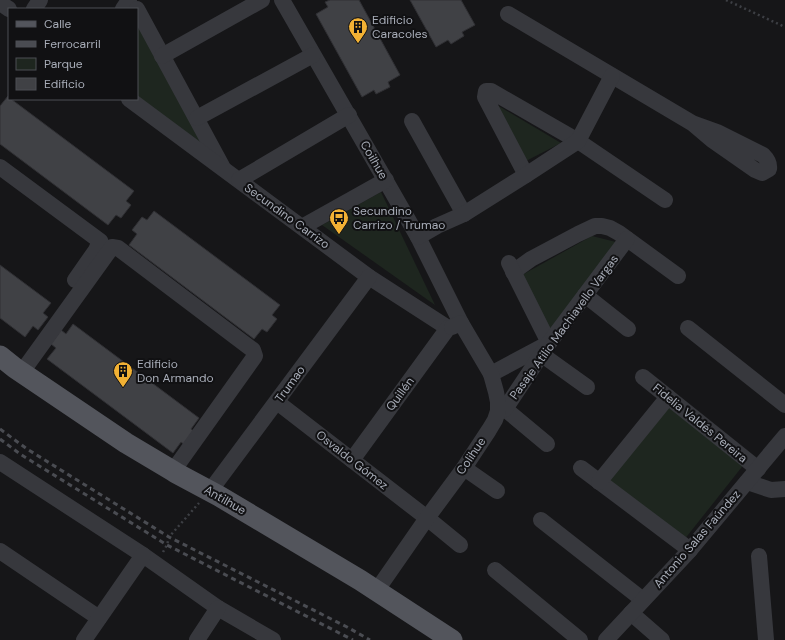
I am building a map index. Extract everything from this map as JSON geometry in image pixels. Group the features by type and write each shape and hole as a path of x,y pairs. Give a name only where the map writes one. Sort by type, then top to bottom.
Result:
{"main road":[{"name":"Antilhue","path":"13,365 126,443 176,473 204,487 376,590 452,640"}],"street":[{"path":"124,8 130,0 136,8"},
{"path":"162,56 262,0"},
{"name":"Coilhue","path":"282,0 418,237 455,326"},
{"path":"138,11 225,170"},
{"path":"508,14 692,123"},
{"path":"196,118 313,55"},
{"path":"418,237 437,226 464,214 578,141 612,76"},
{"path":"526,175 485,97 486,91 491,91 578,141 665,200"},
{"name":"Secundino Carrizo","path":"130,100 369,277 455,326"},
{"path":"239,180 348,115"},
{"path":"412,121 464,214"},
{"path":"0,167 100,241 96,250 13,365"},
{"path":"302,227 386,180"},
{"path":"587,387 545,349 511,267 531,260 595,226 602,226 619,233 678,276"},
{"name":"Pasaje Atilio Machiavello Vargas","path":"501,410 628,239"},
{"path":"13,365 112,247 118,248 253,350 255,356 173,471"},
{"name":"Trumao","path":"210,491 369,277"},
{"path":"585,295 628,329"},
{"path":"455,326 491,374 501,410 546,444"},
{"name":"Quillén","path":"352,460 455,326"},
{"path":"688,328 785,405"},
{"path":"491,374 545,349"},
{"name":"Fidelia Valdés Pereira","path":"643,377 758,468"},
{"path":"599,482 668,397"},
{"name":"Osvaldo Gómez","path":"277,402 460,545"},
{"name":"Colihue","path":"376,590 464,468 501,410"},
{"name":"Antonio Salas Faúndez","path":"606,640 690,550 785,436"},
{"path":"0,462 149,560 218,608 273,640"},
{"path":"464,468 497,491"},
{"path":"581,468 690,550"},
{"path":"747,482 771,490 785,489"},
{"path":"541,520 643,600"},
{"path":"0,551 99,618"},
{"path":"759,556 766,640"},
{"path":"84,640 99,618 149,560"},
{"path":"495,570 580,640"},
{"path":"197,640 218,608"},
{"path":"631,613 662,640"}],"path":[{"path":"726,0 785,27"},
{"path":"149,560 167,545 169,537 210,491"}],"green space":[{"path":"138,22 210,153 138,100"},
{"path":"492,102 561,143 526,161"},
{"path":"381,192 435,305 322,225"},
{"path":"592,236 616,242 550,331 522,275"},
{"path":"669,402 745,463 684,540 608,479"}],"building":[{"name":"Edificio Caracoles","path":"330,0 359,0 400,75 388,82 390,87 376,94 374,90 362,97 316,14 328,7 325,2"},
{"path":"410,0 461,0 475,25 462,32 464,36 451,44 448,40 436,47"},
{"path":"8,96 8,100 12,100 134,191 126,201 131,205 121,218 116,215 108,225 0,144 0,106"},
{"path":"154,211 280,305 272,315 277,319 267,332 262,329 254,339 129,245 137,234 132,230 142,217 147,220"},
{"path":"0,265 51,303 43,313 48,317 38,330 33,326 25,337 0,318"},
{"name":"Edificio Don Armando","path":"73,324 199,418 191,429 196,433 186,446 181,442 173,453 47,359 56,348 51,344 61,330 66,334"}],"railway":[{"path":"0,429 27,449 169,537 370,640"},
{"path":"0,439 20,454 167,545 353,640"}],"place":[{"name":"Edificio Caracoles","path":"358,44"},
{"name":"Secundino Carrizo / Trumao","path":"339,235"},
{"name":"Edificio Don Armando","path":"123,388"}]}
